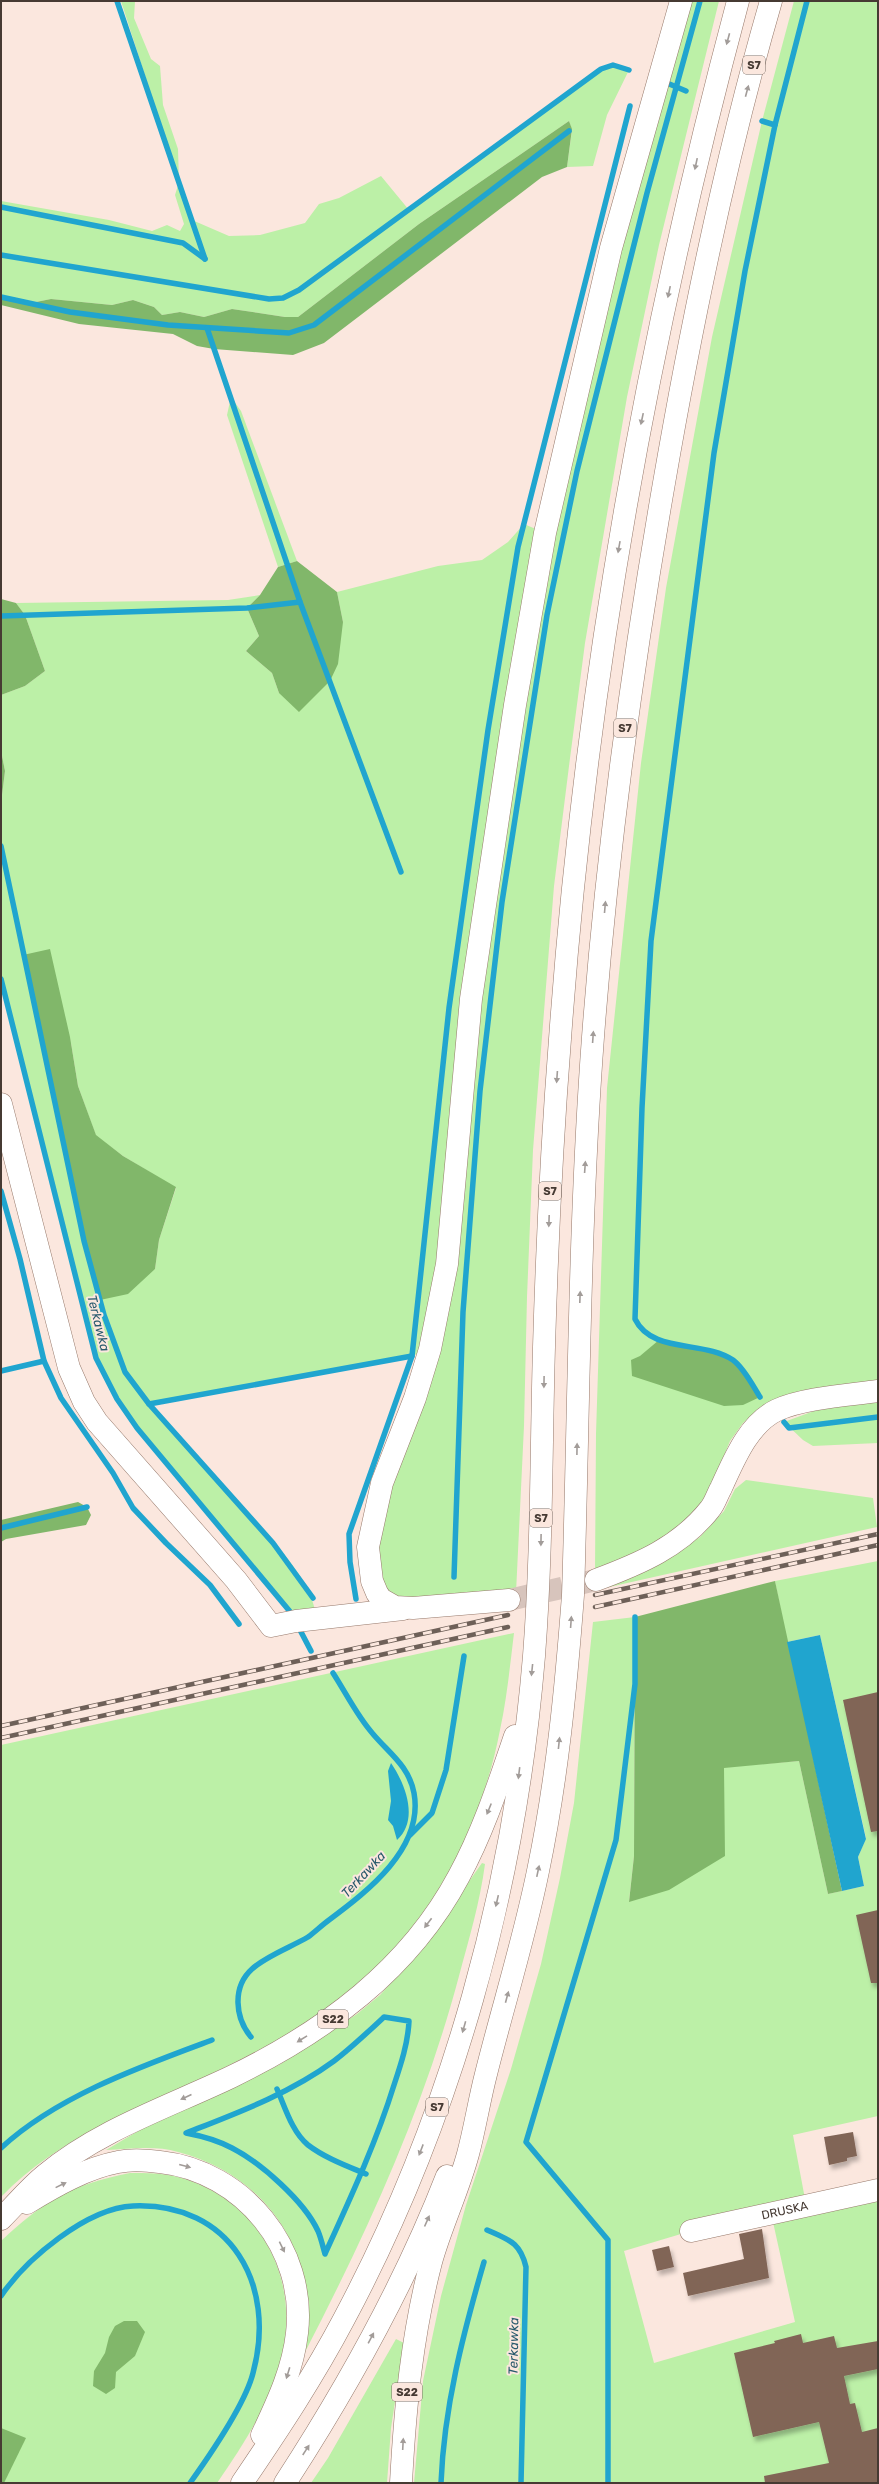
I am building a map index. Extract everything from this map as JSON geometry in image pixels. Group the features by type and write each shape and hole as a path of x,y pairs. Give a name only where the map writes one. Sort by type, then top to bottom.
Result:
{"main road":[{"path":"403,1608 388,1604 381,1598 372,1581 368,1547 371,1526 382,1483 421,1378 436,1324 446,1271 472,999 515,705 545,533 611,248 681,1"},
{"name":"S7","path":"242,2483 289,2414 344,2318 401,2198 442,2094 481,1967 498,1897 518,1784 530,1693 540,1552 544,1344 559,1046 573,887 590,740 612,587 640,427 705,126 738,1"},
{"name":"S7","path":"285,2483 340,2396 374,2333 443,2185 486,2076 538,1871 558,1752 568,1661 573,1588 584,1190 593,1036 623,740 646,582 702,280 737,129 771,1"},
{"path":"1,1104 69,1368 84,1402 97,1422 236,1580 271,1626 296,1621 403,1608 509,1600"},
{"path":"596,1580 636,1565 664,1550 692,1529 711,1508 742,1445 759,1422 777,1410 803,1403 878,1391"},
{"name":"S22","path":"2,2219 46,2174 83,2148 140,2118 230,2077 288,2048 349,2007 394,1965 431,1919 459,1877 496,1790 530,1693"},
{"name":"S22","path":"401,2483 406,2400 422,2301 432,2260 468,2155 486,2076"},
{"path":"2,2219 48,2191 91,2169 119,2161 144,2160 184,2165 206,2173 240,2195 268,2223 283,2247 292,2271 297,2299 298,2333 289,2374 280,2397 237,2483"},
{"name":"DRUSKA","path":"690,2231 878,2190"}],"green space":[{"path":"121,1 135,1 134,18 151,59 160,66 163,105 178,149 179,182"},
{"path":"681,1 719,1 659,245 627,397 585,643 569,766 554,886 533,1150 527,1297 524,1426 516,1593 395,1607 370,1566 430,1349 412,1356 149,1404 271,1539 294,1567 303,1581 315,1610 292,1614 137,1428 117,1399 96,1358 1,979 1,803 5,771 1,751 1,695 25,686 45,671 25,615 16,603 228,600 260,595 247,608 259,636 246,651 272,673 279,693 343,622 337,592 438,566 482,560 508,542 524,524 545,533","holes":["70,1037 78,1086 96,1136 123,1156 176,1188 159,1240 155,1269 100,1299"]},
{"path":"794,1 878,1 878,1383 759,1409 743,1423 730,1441 707,1497 672,1535 595,1571 596,1434 607,1088 641,763 666,588 712,337 762,121"},
{"path":"613,65 629,70 607,115 593,166 567,167 572,130 569,121 419,224 298,317 285,317 232,309 204,317 180,312 162,315 154,307 133,300 112,305 51,299 31,303 1,297 1,201 109,220 152,231 167,225 180,231 184,224 175,195 179,182 192,220 229,236 260,235 305,223 319,204 339,198 381,176 409,210 601,69"},
{"path":"569,121 572,129 567,167 542,177 324,343 293,355 214,349 197,346 173,334 79,324 1,305 1,297 31,303 51,299 112,305 133,300 154,307 162,315 180,312 204,317 232,309 285,317 298,317 419,224"},
{"path":"231,397 241,411 297,561 278,567 227,415"},
{"path":"297,561 337,592 343,622 338,664 330,681 299,712 279,693 272,673 246,651 259,636 247,608 260,595 278,567"},
{"path":"1,599 16,603 25,615 45,671 25,686 1,695"},
{"path":"1,751 5,771 1,803"},
{"path":"50,949 70,1037 78,1086 96,1135 123,1156 176,1187 159,1240 155,1269 128,1294 100,1300 84,1241 23,955"},
{"path":"659,1340 712,1351 734,1360 760,1397 743,1405 724,1406 632,1376 631,1360 640,1356"},
{"path":"878,1399 878,1443 813,1446 803,1440 784,1422 814,1411"},
{"path":"746,1480 873,1498 877,1527 596,1590 699,1538 724,1511 735,1489"},
{"path":"78,1502 87,1507 91,1515 86,1525 6,1539 1,1542 1,1520"},
{"path":"878,1561 878,2116 793,2135 805,2199 699,2220 688,2220 691,2231 624,2251 654,2363 795,2322 773,2222 878,2198 878,2483 414,2483 423,2381 441,2296 466,2205 511,2069 541,1964 560,1878 574,1803 593,1622 635,1617 634,1856 629,1901 724,1856 724,1767 799,1761 828,1894 864,1886 858,1857 866,1838 820,1635 787,1642 775,1581"},
{"path":"775,1581 842,1891 828,1894 799,1761 724,1768 725,1856 669,1890 629,1902 634,1856 635,1617"},
{"path":"514,1633 500,1730 490,1772 476,1813 459,1852 439,1889 415,1924 387,1957 356,1987 308,2022 280,2039 207,2076 98,2127 47,2158 23,2176 1,2197 1,1745"},
{"path":"482,1863 485,1864 474,1920 445,2026 429,2075 372,2216 304,2354 308,2320 305,2287 297,2256 283,2227 264,2202 240,2181 211,2164 178,2152 151,2148 106,2150 145,2127 279,2065 357,2014 380,1995 415,1957"},
{"path":"130,2173 178,2177 207,2188 232,2203 252,2223 268,2246 279,2272 285,2300 286,2330 281,2360 270,2393 255,2424 217,2483 1,2483 1,2241 31,2215 60,2196 91,2183"},
{"path":"124,2321 137,2321 145,2332 135,2356 116,2372 115,2388 106,2394 93,2386 94,2371 105,2353 109,2337 115,2326"},
{"path":"396,2339 404,2343 391,2428 387,2483 311,2483 328,2458"},
{"path":"1,2428 26,2438 4,2483 1,2483"}],"water":[{"path":"820,1635 866,1839 858,1857 864,1886 842,1891 787,1642"},
{"path":"391,1763 405,1792 409,1813 404,1832 397,1840 393,1826 388,1820 391,1801 388,1771"}],"building":[{"path":"878,1692 878,1831 871,1832 843,1700"},
{"path":"878,1910 878,1983 871,1983 856,1915"},
{"path":"853,2132 857,2156 847,2158 847,2161 829,2165 824,2137"},
{"path":"762,2229 769,2278 688,2296 683,2273 744,2259 739,2234"},
{"path":"669,2246 674,2267 657,2271 652,2250"},
{"path":"801,2334 803,2343 834,2336 837,2348 878,2341 878,2369 844,2376 850,2404 855,2403 862,2432 878,2428 878,2483 765,2483 764,2476 829,2463 819,2422 753,2437 734,2353 775,2343 774,2341"}],"waterway":[{"path":"117,1 205,259"},
{"path":"454,1577 463,1312 480,1091 502,902 547,615 577,471 647,193 700,1"},
{"path":"775,125 807,1"},
{"path":"1,255 269,299 283,298 299,290 601,69 613,65 629,70"},
{"path":"667,83 686,91"},
{"path":"356,1599 350,1562 349,1534 412,1356 449,1008 488,730 518,547 630,106"},
{"path":"760,1397 745,1372 733,1360 708,1350 666,1342 653,1337 643,1330 635,1319 642,1108 651,941 714,453 745,271 775,125 762,121"},
{"path":"1,297 70,312 168,325 289,333 314,325 569,131"},
{"path":"1,207 183,243 205,259"},
{"path":"207,328 300,602 401,872"},
{"path":"1,616 247,608 300,602"},
{"path":"1,846 84,1241 104,1315 125,1372 149,1404 273,1543 313,1598"},
{"name":"Terkawka","path":"1,979 96,1358 117,1399 137,1428 292,1614"},
{"path":"1,1191 20,1259 44,1361 61,1398 113,1473 133,1508 166,1543 210,1585 239,1624"},
{"path":"149,1404 412,1356"},
{"path":"1,1371 44,1361"},
{"path":"784,1422 789,1428 878,1417"},
{"path":"1,1528 87,1507"},
{"path":"608,2483 608,2240 526,2142 616,1840 635,1684 635,1617"},
{"name":"Terkawka","path":"300,1630 311,1651"},
{"path":"410,1835 432,1813 446,1770 464,1656"},
{"name":"Terkawka","path":"251,2037 242,2021 238,2003 241,1985 246,1976 252,1969 264,1960 308,1937 376,1882 402,1850 410,1832 415,1813 414,1793 408,1775 398,1760 362,1720 333,1673"},
{"path":"384,2017 409,2021 404,2053 387,2107 371,2149 325,2254 318,2231 311,2219 303,2207 281,2184 256,2163 226,2145 198,2135 186,2133 262,2102 317,2073 334,2061 384,2017"},
{"path":"1,2148 23,2129 48,2113 101,2084 212,2040"},
{"name":"Terkawka","path":"277,2089 293,2126 302,2140 329,2158 366,2174"},
{"path":"1,2296 26,2267 59,2238 96,2216 115,2209 133,2206 167,2208 196,2218 220,2234 239,2255 251,2280 258,2309 259,2340 253,2373 243,2400 226,2430 190,2483"},
{"name":"Terkawka","path":"487,2230 517,2247 524,2259 526,2267 521,2483"},
{"path":"441,2483 450,2399 462,2344 484,2262"}],"tunnel":[{"path":"509,1600 596,1580"}],"railway":[{"path":"595,1595 878,1534"},
{"path":"595,1607 878,1545"},
{"path":"1,1726 508,1615"},
{"path":"1,1738 508,1627"}]}
